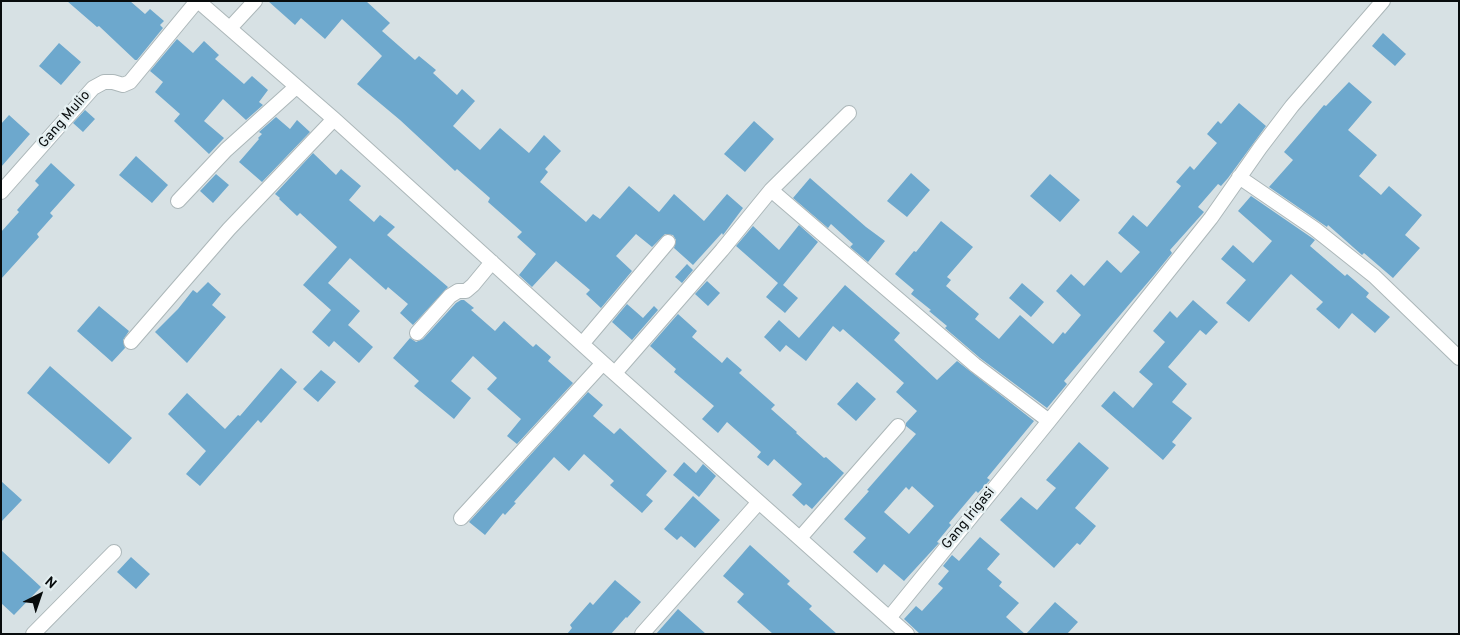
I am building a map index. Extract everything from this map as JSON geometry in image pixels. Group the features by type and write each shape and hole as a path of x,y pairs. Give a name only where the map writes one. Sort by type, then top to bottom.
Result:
{"street":[{"path":"198,1 334,119 582,344 907,634"},
{"name":"Gang Mulio","path":"1,192 93,88 104,82 123,85 130,82 198,1"},
{"path":"230,28 255,1"},
{"name":"Gang Irigasi","path":"889,618 1211,218 1292,106 1382,1"},
{"path":"178,202 226,150 296,87"},
{"path":"616,373 771,190 849,113"},
{"path":"131,342 229,229 334,119"},
{"path":"1239,178 1315,229 1374,276 1459,358"},
{"path":"771,190 975,365 1049,421"},
{"path":"582,344 668,242"},
{"path":"417,333 450,296 458,291 466,291 474,285 492,262"},
{"path":"462,518 603,362"},
{"path":"800,538 898,426"},
{"path":"642,634 760,502"},
{"path":"33,634 114,552"}],"building":[{"path":"67,1 130,1 145,14 150,9 164,21 160,25 163,28 137,60 135,60 99,26 97,27"},
{"path":"268,1 366,1 390,23 382,31 415,60 419,56 436,70 433,73 457,95 462,89 475,101 453,126 480,150 500,128 529,153 544,135 561,151 545,169 548,172 540,182 586,222 593,214 600,219 629,186 659,212 674,194 704,221 727,194 743,208 723,235 722,233 693,265 674,248 676,240 673,235 665,234 652,247 636,234 616,256 632,271 601,308 586,294 590,290 556,261 532,287 519,275 536,254 517,237 522,232 488,202 490,198 457,169 455,171 400,120 357,84 382,56 342,19 325,39 301,18 295,25"},
{"path":"1383,33 1406,54 1395,66 1372,46"},
{"path":"177,39 193,53 204,41 219,55 215,59 244,84 252,76 268,90 259,102 263,105 246,120 223,99 204,121 224,138 209,154 174,121 180,114 155,92 163,82 150,71"},
{"path":"59,43 81,62 61,85 39,66"},
{"path":"1349,82 1372,102 1348,130 1377,155 1359,176 1381,195 1389,186 1422,215 1405,235 1420,248 1393,278 1364,253 1362,255 1328,225 1327,227 1269,187 1293,160 1284,152 1324,105 1326,106"},
{"path":"1239,103 1266,126 1228,178 1221,186 1218,184 1198,207 1204,212 1170,250 1172,253 1064,381 1067,384 1047,408 980,358 945,328 947,326 911,294 914,290 895,274 941,221 973,247 947,277 951,280 946,286 979,314 975,319 999,339 1020,315 1053,344 1063,332 1065,334 1081,315 1056,291 1071,274 1084,286 1107,260 1121,273 1140,252 1118,233 1133,215 1147,227 1181,186 1176,182 1190,166 1194,170 1217,143 1207,134 1218,121 1221,124"},
{"path":"85,110 95,119 83,132 73,123"},
{"path":"9,115 30,134 1,167 1,124"},
{"path":"276,117 290,129 297,120 310,132 262,182 239,162 259,139 262,134 259,132"},
{"path":"754,121 774,139 745,172 724,154"},
{"path":"313,153 336,175 341,169 361,186 349,200 374,222 380,215 395,227 387,235 448,287 413,325 400,313 408,304 388,287 386,290 350,258 328,283 360,311 348,325 373,347 359,363 334,341 329,347 312,332 331,310 303,285 337,247 300,213 297,216 275,194"},
{"path":"136,156 168,185 152,203 119,175"},
{"path":"51,163 75,185 50,213 53,216 37,234 39,237 1,279 1,232 39,185 35,181"},
{"path":"911,173 930,190 907,217 887,201"},
{"path":"216,174 229,185 213,203 200,191"},
{"path":"1050,174 1080,200 1060,222 1030,196"},
{"path":"810,178 866,227 885,241 868,262 850,247 853,244 831,224 828,228 793,198"},
{"path":"1251,196 1315,240 1310,246 1345,276 1347,274 1369,293 1366,297 1390,317 1375,333 1352,313 1339,329 1316,309 1323,302 1291,274 1249,322 1226,303 1246,280 1221,259 1233,245 1253,263 1272,241 1238,211"},
{"path":"799,225 818,242 783,285 798,298 785,313 766,297 778,283 736,246 753,226 779,250"},
{"path":"687,264 693,270 682,283 675,277"},
{"path":"707,281 720,293 708,306 695,294"},
{"path":"208,282 221,294 212,305 226,317 187,363 155,332 178,309 193,290 197,293"},
{"path":"1022,283 1044,302 1031,317 1009,298"},
{"path":"845,285 900,333 894,340 937,380 957,361 1034,421 987,478 990,480 978,493 976,491 949,523 951,525 937,542 939,543 904,581 884,564 877,573 853,552 866,538 844,519 916,434 906,426 906,423 917,411 896,392 904,383 843,329 840,332 833,326 806,361 786,345 780,352 764,337 779,320 799,338","holes":["912,486 934,506 909,534 884,512 906,487 909,490"]},
{"path":"461,300 464,300 474,308 471,310 495,331 504,321 533,347 536,344 551,357 548,361 573,383 517,444 507,436 521,419 487,389 497,378 473,356 451,381 471,398 454,419 414,386 419,381 393,358 410,338 416,342 423,339"},
{"path":"1193,300 1218,322 1206,335 1200,330 1168,367 1187,384 1172,402 1192,418 1172,442 1176,445 1163,460 1101,406 1114,391 1133,408 1153,384 1139,372 1165,342 1153,331 1170,311 1177,318"},
{"path":"627,304 643,318 654,306 658,310 632,340 612,322"},
{"path":"99,306 129,331 123,340 125,348 112,362 77,331"},
{"path":"678,314 697,331 692,337 722,363 727,357 742,370 739,373 775,405 771,409 824,458 826,457 844,473 812,509 806,504 804,506 792,495 802,484 774,459 768,466 757,457 761,452 727,422 718,433 702,419 714,406 674,372 676,369 650,346"},
{"path":"50,366 132,438 109,464 27,393"},
{"path":"281,368 297,382 261,423 258,420 200,486 186,474 206,451 168,414 187,393 225,429 238,415 240,416"},
{"path":"321,370 336,382 318,402 303,389"},
{"path":"857,382 876,399 856,421 837,404"},
{"path":"588,392 603,405 593,416 614,434 620,428 667,471 646,495 653,501 642,513 610,485 614,481 584,454 569,471 554,457 514,502 516,503 505,515 503,513 485,535 469,522"},
{"path":"1079,442 1109,468 1075,508 1096,526 1080,545 1077,543 1054,568 1000,520 1021,497 1037,510 1056,488 1046,480"},
{"path":"684,462 696,473 703,464 716,476 699,497 673,475"},
{"path":"1,481 22,500 1,522"},
{"path":"693,496 720,520 695,548 681,536 677,540 664,529"},
{"path":"980,537 1000,554 987,569 1002,582 999,586 1019,603 1006,617 1025,634 920,634 904,619 916,606 922,611 943,588 938,584 949,571 943,566 952,555 959,561"},
{"path":"750,545 790,581 787,584 812,606 809,609 837,634 773,634 737,602 744,594 723,576"},
{"path":"1,550 41,587 14,615 1,603"},
{"path":"131,557 150,574 136,589 117,572"},
{"path":"615,580 641,602 627,618 611,634 567,634 572,628 570,625 590,602 593,605"},
{"path":"1055,602 1078,622 1067,634 1026,634"},
{"path":"678,609 706,634 656,634"}]}
